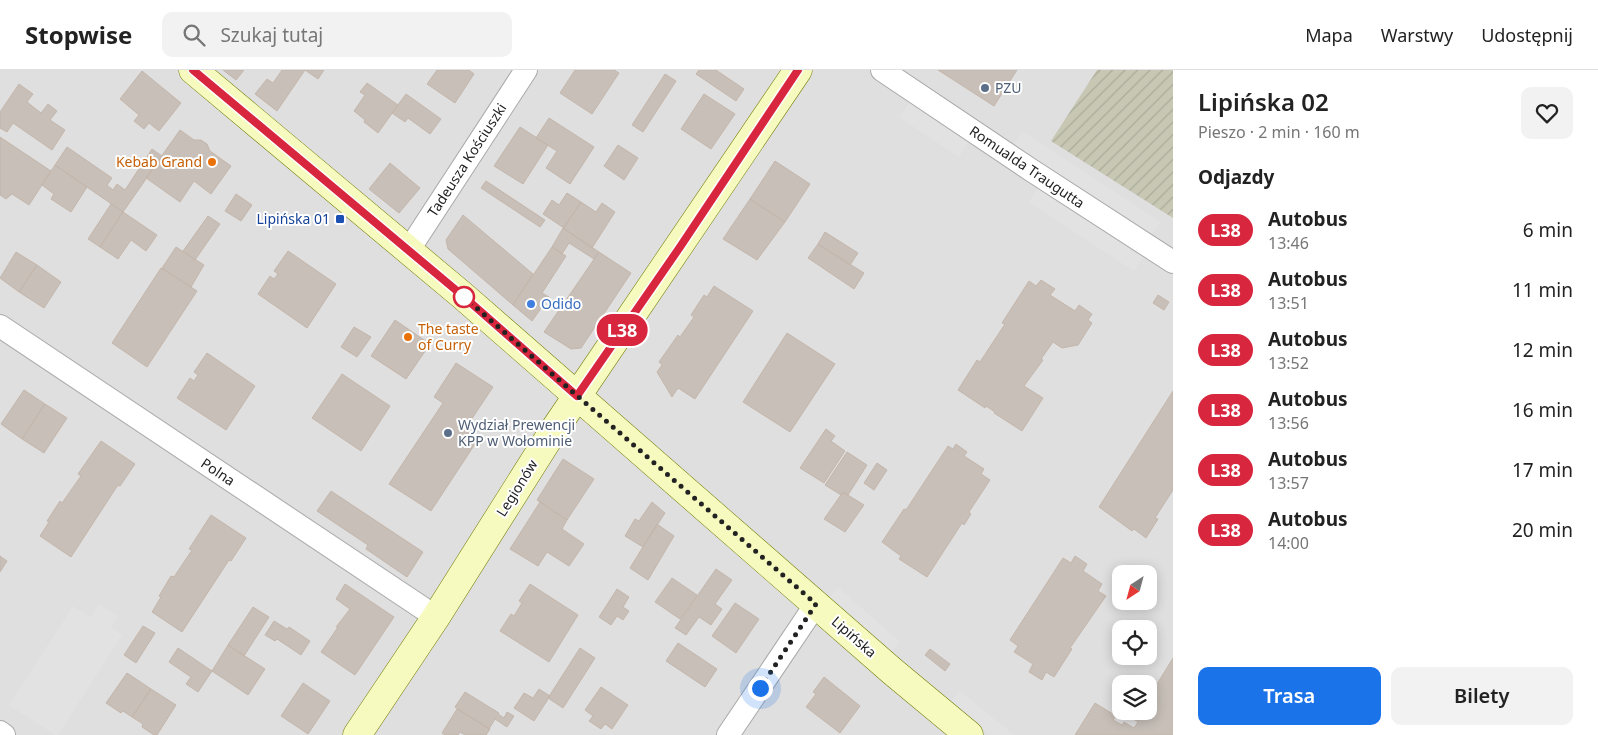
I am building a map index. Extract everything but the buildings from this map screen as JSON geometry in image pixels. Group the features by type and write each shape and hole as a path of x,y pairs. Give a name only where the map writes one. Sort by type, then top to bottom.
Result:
{"street":[{"name":"Lipińska","path":"193,70 408,251 892,671 969,735"},
{"name":"Tadeusza Kościuszki","path":"408,251 526,70"},
{"name":"Legionów","path":"357,735 436,617 577,396 680,247 798,70"},
{"name":"Romualda Traugutta","path":"882,70 1173,262"},
{"name":"Polna","path":"0,326 436,617"},
{"path":"728,735 816,604"},
{"path":"0,732 4,735"}],"shaded area":[{"path":"0,70 1173,70 1173,735 0,735"},
{"path":"1097,70 1173,70 1173,218 1051,141"},
{"path":"910,101 969,141 959,157 899,117"},
{"path":"1022,131 1161,222 1151,236 1013,146"},
{"path":"1039,186 1144,255 1134,271 1029,202"},
{"path":"838,587 900,642 891,653 829,598"},
{"path":"99,604 118,616 111,627 122,635 58,735 55,735 9,705 73,606 90,617"},
{"path":"960,691 1014,735 990,735 980,728 950,703"}],"bus line":[{"name":"L38","path":"193,70 463,296 577,396 680,247 798,70"}],"place":[{"name":"PZU","path":"985,88"},
{"name":"Kebab Grand","path":"212,162"},
{"name":"Lipińska 01","path":"340,219"},
{"name":"Odido","path":"531,304"},
{"name":"The taste of Curry","path":"408,337"},
{"name":"Wydział Prewencji KPP w Wołominie","path":"448,433"}],"route":[{"path":"464,297 816,604 760,688"}]}
